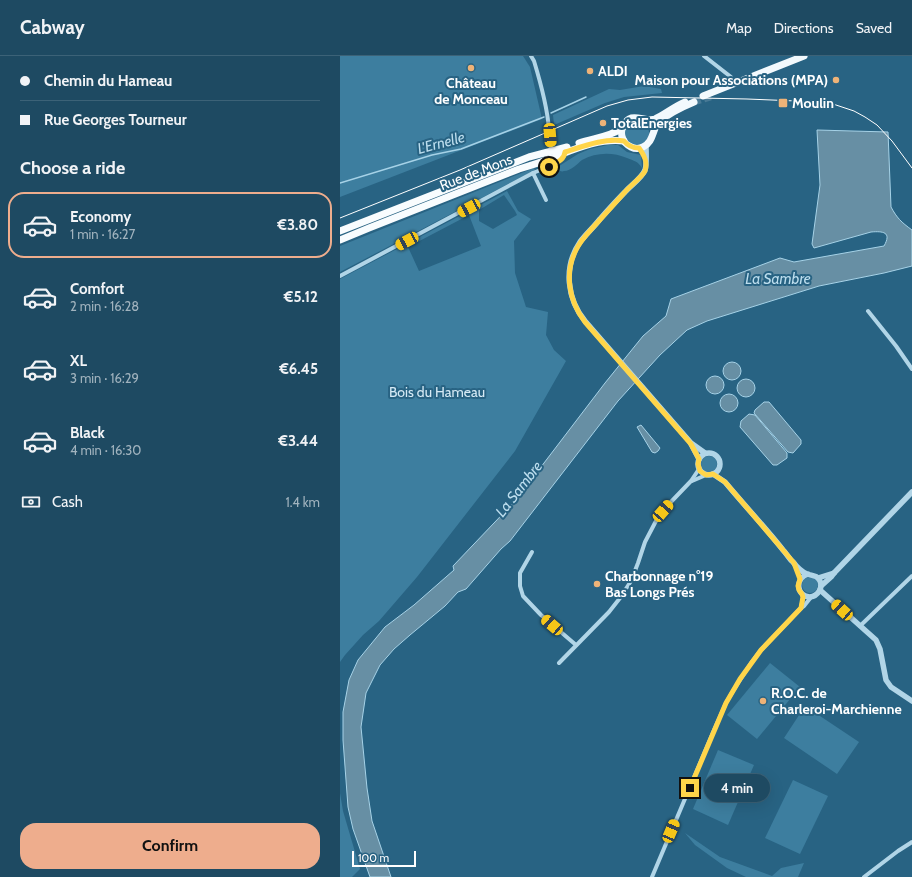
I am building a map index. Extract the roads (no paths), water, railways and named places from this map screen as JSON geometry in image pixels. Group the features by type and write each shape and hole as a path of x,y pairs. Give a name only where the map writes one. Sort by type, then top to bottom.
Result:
{"highway":[{"name":"Rue de Mons","path":"340,240 519,169 537,167 551,155 588,139 617,132 622,128"},
{"name":"Rue de Mons","path":"340,231 529,157 551,155 588,144 611,140 624,141"}],"main road":[{"path":"703,96 734,86 791,58 804,56"},
{"path":"714,96 730,90 734,86"},
{"name":"Rue de Mons","path":"622,128 626,122 632,118 638,117 650,120 685,102"},
{"path":"643,147 650,142 655,127 658,123 679,109 694,102"},
{"path":"644,118 651,125 653,134"},
{"path":"622,128 622,137 624,141"},
{"name":"Rue de Mons","path":"624,141 632,148 643,147"}],"street":[{"path":"531,56 534,61 545,100 549,129"},
{"path":"704,56 730,77 734,86"},
{"path":"545,168 551,155 550,135"},
{"path":"643,147 646,162 643,174 624,192 580,242 570,268 570,292 576,307 585,322 691,444 699,459"},
{"path":"340,276 534,173 537,167 549,167 562,160 565,152"},
{"path":"534,173 546,200"},
{"path":"868,311 912,369"},
{"path":"691,444 705,453 712,453 717,456 720,462 719,469 725,482 794,563 808,574 813,574 818,578 820,588 876,640 880,648 886,680 891,687 912,701"},
{"path":"705,453 702,454 699,459 699,469 702,473 709,474 725,482"},
{"path":"559,663 620,598 630,581 645,542 657,519 691,481 699,469"},
{"path":"691,481 719,469"},
{"path":"652,877 732,691 761,650 812,596 818,593 820,588 912,492"},
{"path":"532,552 520,574 520,586 523,596 541,615 576,645"},
{"path":"794,563 800,579 798,586 799,590 803,597 801,608"},
{"path":"818,578 834,573"},
{"path":"800,579 808,574"},
{"path":"860,626 912,576"},
{"path":"802,594 812,596"},
{"path":"864,877 912,842"}],"water":[{"name":"La Sambre","path":"817,130 888,132 891,207 900,220 912,230 912,266 819,286 707,321 687,330 660,355 618,401 510,541 501,549 466,589 458,592 445,606 394,649 380,665 366,693 361,727 372,821 391,877 370,877 353,829 348,807 343,740 343,712 349,680 358,660 385,627 414,605 454,570 453,566 515,501 605,383 643,336 666,316 671,299 780,258 794,262 884,246 887,235 882,232 871,232 814,248 812,244 820,185"},
{"path":"732,362 738,365 741,371 738,377 732,380 726,377 723,371 726,365"},
{"path":"715,376 721,379 724,385 721,391 715,394 709,391 706,385 709,379"},
{"path":"746,379 752,382 755,388 752,394 746,397 740,394 737,388 740,382"},
{"path":"729,394 735,397 738,403 735,409 729,412 723,409 720,403 723,397"},
{"path":"764,402 769,402 801,440 801,444 793,453 788,452 754,413 755,410"},
{"path":"749,414 755,415 787,453 787,458 777,465 773,465 740,427 741,421"},
{"path":"641,425 660,448 655,453 652,452 637,427"}],"waterway":[{"name":"L'Ernelle","path":"551,113 586,97"},
{"name":"L'Ernelle","path":"340,183 432,155 461,149 544,117"}],"tunnel":[{"path":"694,102 714,96"}],"tram line":[{"path":"340,218 460,170 607,106 628,100 652,97 747,99 821,102 833,104 854,111 877,125 892,141 912,168"}],"place":[{"name":"Château de Monceau","path":"471,68"},
{"name":"ALDI","path":"590,71"},
{"name":"Maison pour Associations (MPA)","path":"836,80"},
{"name":"Moulin","path":"783,103"},
{"name":"TotalEnergies","path":"603,123"},
{"name":"Charbonnage n°19 Bas Longs Prés","path":"597,584"},
{"name":"R.O.C. de Charleroi-Marchienne","path":"763,701"}],"park label":[{"name":"Bois du Hameau","path":"437,392"}]}
